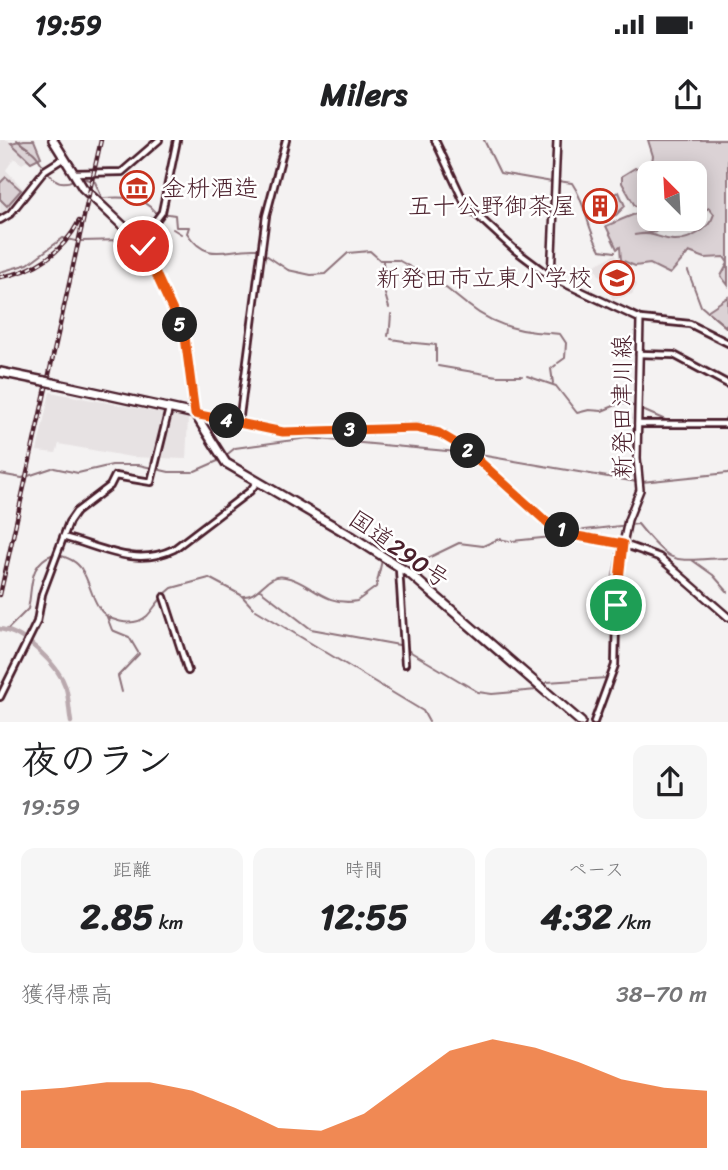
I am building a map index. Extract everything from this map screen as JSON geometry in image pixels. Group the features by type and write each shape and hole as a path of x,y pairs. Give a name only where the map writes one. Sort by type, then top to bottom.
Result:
{"highway":[{"path":"53,140 88,194 140,242"},
{"path":"0,371 195,414"},
{"name":"国道290号","path":"195,414 224,461 398,567 581,722"}],"main road":[{"path":"551,276 557,140"},
{"name":"新発田津川線","path":"551,276 640,319 640,491 628,520 623,544"},
{"path":"623,544 659,557 728,617"}],"street":[{"path":"75,173 122,173 159,140"},
{"path":"177,140 161,213 140,242 185,337 195,414 283,432 416,428 439,433 466,449 549,524 577,536 623,544 617,577 615,668 594,722"},
{"path":"239,423 266,216 286,140"},
{"path":"435,140 465,204 514,250 551,276"},
{"path":"0,219 9,215 45,170 65,158"},
{"path":"640,319 690,324 728,343"},
{"path":"639,354 674,355 728,384"},
{"path":"0,697 41,612 42,594 71,517 110,486 115,477 151,482 169,409"},
{"path":"638,424 727,422"},
{"path":"63,537 117,555 140,558 160,554 184,542 250,491 257,482"},
{"path":"398,567 405,664"},
{"path":"164,597 188,671"}],"shaded area":[{"path":"0,140 8,140 29,160 22,164 14,158 6,170 26,192 4,217 0,213"},
{"path":"34,140 41,157 31,162 11,143"},
{"path":"648,140 728,140 728,263 724,257 705,258 689,252 670,274 650,264 635,266 621,260 620,247 617,249 606,226 637,213 637,231 656,231 634,235 647,234 679,240 700,231 707,231 714,214 707,209 707,161 652,161"},
{"path":"635,168 637,206 622,183 622,176"},
{"path":"6,177 21,190 7,206 0,199 0,183"},
{"path":"619,192 625,206 616,215 604,218 595,203"},
{"name":"新発田市立東小学校","path":"615,254 620,262 628,266 637,285 632,294 613,300 594,266"},
{"path":"728,263 728,285 721,276"},
{"path":"728,297 728,323 725,326 707,311"},
{"path":"50,392 188,418 186,459 131,457 59,444 56,453 37,451"}],"waterway":[{"path":"17,140 36,155 57,181 68,182 75,179"},
{"path":"484,140 500,173 552,182"},
{"path":"80,177 95,182 102,198 137,200 144,202 155,212 175,215 176,227 189,227 187,233 195,243 211,252 257,249 288,270 311,275 325,274 348,253 370,251 380,260 398,260 439,283"},
{"path":"558,181 572,183 600,250 615,252"},
{"path":"173,229 181,234"},
{"path":"81,241 123,240 130,236"},
{"path":"0,272 28,264 63,238 76,241"},
{"path":"383,261 385,294 389,308"},
{"path":"688,271 701,306 728,329"},
{"path":"441,284 466,304"},
{"path":"468,305 505,325 548,333"},
{"path":"390,327 391,314"},
{"path":"388,336 389,329"},
{"path":"550,333 560,334 566,343 565,358 558,363"},
{"path":"391,339 404,341"},
{"path":"405,342 436,345 436,362"},
{"path":"553,383 551,369 556,365"},
{"path":"438,366 497,376 522,376"},
{"path":"527,376 556,386 577,413 602,411 621,403 637,407"},
{"path":"640,409 670,422"},
{"path":"693,422 724,420 728,415"},
{"path":"224,457 235,448 308,438 468,453"},
{"path":"474,454 637,482"},
{"path":"195,471 220,460"},
{"path":"54,468 78,473 112,465 139,465 169,472 193,472"},
{"path":"0,474 22,478 52,468"},
{"path":"642,482 728,473"},
{"path":"576,531 638,524 660,549 677,559 728,558"},
{"path":"512,541 572,535"},
{"path":"389,557 404,561 426,559 459,543 483,546 499,539 509,541"},
{"path":"7,630 28,609 35,570 45,558 54,554 70,559 80,567 98,606 113,619 127,622 141,620 161,599"},
{"path":"242,596 254,593 272,579 285,577 294,579 326,597 345,602 357,601 376,587 382,560"},
{"path":"692,560 713,575 728,592"},
{"path":"165,594 172,588 209,578 241,595 253,608"},
{"path":"259,589 311,629 399,645 478,692 492,694 537,690"},
{"path":"256,610 423,711 429,722"},
{"path":"107,617 112,630 129,637 139,654 118,676 122,692"},
{"path":"0,629 30,643 56,669 66,688 71,722"},
{"path":"544,685 547,682 607,678"}],"railway":[{"path":"0,595 101,140"},
{"path":"0,277 25,271 47,259 65,242 79,221"}],"place":[{"name":"金枡酒造","path":"137,188"},
{"name":"五十公野御茶屋","path":"600,206"},
{"name":"新発田市立東小学校","path":"617,278"}],"route":[{"path":"143,246 187,342 195,414 283,432 416,428 444,435 466,449 549,524 577,536 623,544 617,577 616,605"}]}
